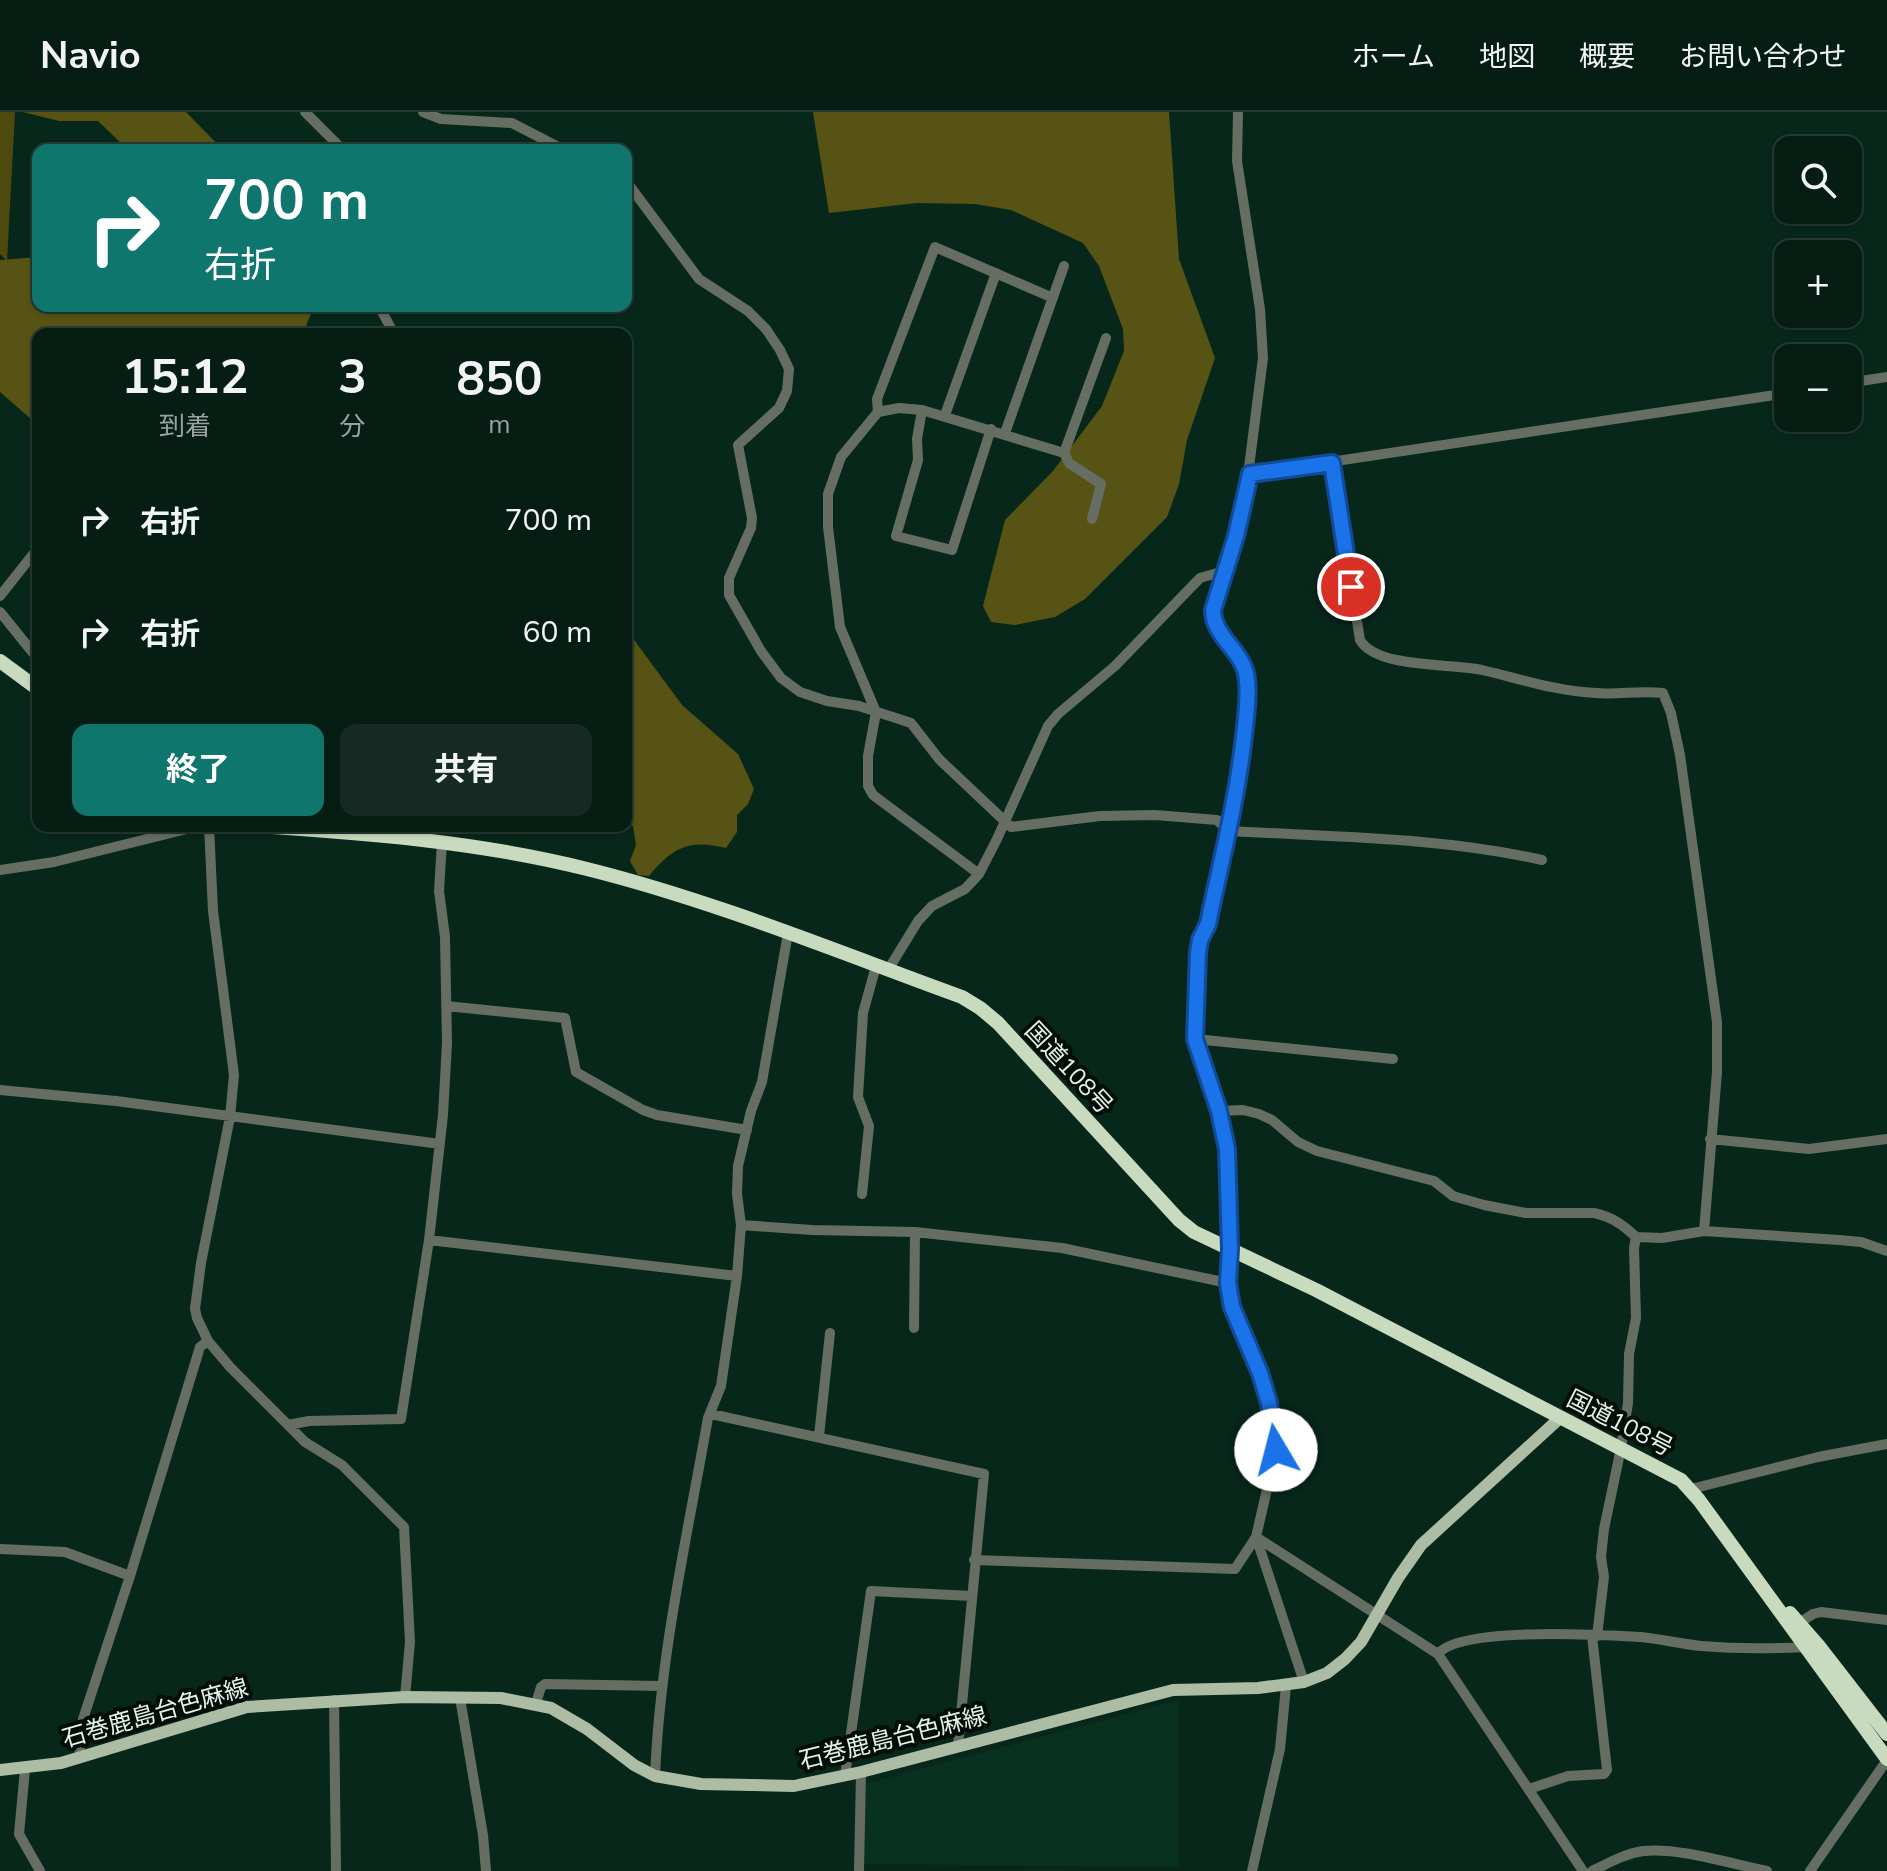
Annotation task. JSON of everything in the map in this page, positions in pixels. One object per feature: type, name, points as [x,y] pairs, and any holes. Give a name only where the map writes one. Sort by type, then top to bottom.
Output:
[{"type":"highway","points":[[0,661],[32,685]]},
{"type":"highway","name":"国道108号","points":[[383,832],[586,868],[713,905],[962,997],[980,1008],[998,1023],[1179,1220],[1194,1232],[1316,1290],[1672,1474],[1691,1489],[1887,1759]]},
{"type":"highway","name":"国道108号","points":[[1744,1562],[1799,1623],[1887,1734]]},
{"type":"main road","name":"石巻鹿島台色麻線","points":[[0,1770],[25,1769],[79,1759],[247,1707],[405,1697],[501,1698],[536,1703],[566,1716],[616,1753],[655,1776],[701,1784],[794,1786],[861,1772],[1173,1690],[1286,1686],[1304,1682],[1327,1673],[1345,1659],[1361,1642],[1421,1545],[1561,1417]]},
{"type":"street","points":[[305,112],[337,144]]},
{"type":"street","points":[[423,112],[441,119],[512,123],[552,144]]},
{"type":"street","points":[[974,1560],[1235,1569],[1256,1537],[1276,1450],[1274,1427],[1260,1373],[1232,1307],[1228,1283],[1227,1149],[1219,1111],[1195,1039],[1198,953],[1208,924],[1241,768],[1248,682],[1238,654],[1213,621],[1213,610],[1236,536],[1250,474],[1263,338],[1237,161],[1238,112]]},
{"type":"street","points":[[632,189],[699,279],[748,311],[766,329],[789,369],[787,391],[779,408],[738,445],[752,518],[751,528],[729,578],[729,595],[761,651],[781,678],[800,692],[911,723],[939,759],[1011,827],[1100,816],[1155,815],[1217,820],[1229,831],[1393,840],[1516,854],[1542,860]]},
{"type":"street","points":[[878,412],[877,399],[935,247],[1053,298]]},
{"type":"street","points":[[1005,433],[1064,266]]},
{"type":"street","points":[[945,415],[996,273]]},
{"type":"street","points":[[1064,453],[1106,338]]},
{"type":"street","points":[[1862,381],[1887,377]]},
{"type":"street","points":[[1250,474],[1774,395]]},
{"type":"street","points":[[979,874],[873,795],[868,786],[868,756],[876,712],[840,627],[828,527],[828,494],[841,457],[878,412],[899,408],[922,410],[1064,453],[1069,463],[1101,484],[1092,519]]},
{"type":"street","points":[[922,410],[917,439],[918,460],[896,536],[952,550],[991,429]]},
{"type":"street","points":[[1332,463],[1360,640],[1365,648],[1424,665],[1479,669],[1550,689],[1600,694],[1633,691],[1663,693],[1671,713],[1680,755],[1716,1009],[1717,1072],[1704,1231]]},
{"type":"street","points":[[0,596],[32,556]]},
{"type":"street","points":[[862,1194],[869,1126],[858,1097],[863,1013],[882,968],[932,906],[965,889],[979,874],[1048,726],[1058,714],[1115,666],[1200,578],[1224,571]]},
{"type":"street","points":[[0,612],[32,652]]},
{"type":"street","points":[[0,870],[54,862],[175,832]]},
{"type":"street","points":[[209,832],[213,911],[234,1075],[230,1117],[195,1309],[208,1341],[230,1367],[305,1442],[342,1465],[404,1527],[410,1642],[405,1697]]},
{"type":"street","points":[[288,1425],[309,1421],[401,1419],[429,1240],[440,1144],[447,1043],[445,937],[439,891],[442,842]]},
{"type":"street","points":[[655,1776],[661,1686],[711,1414],[721,1386],[737,1276],[741,1225],[737,1194],[738,1166],[751,1111],[762,1082],[788,933]]},
{"type":"street","points":[[446,1006],[565,1018],[576,1072],[643,1110],[747,1130]]},
{"type":"street","points":[[1195,1039],[1393,1059]]},
{"type":"street","points":[[0,1090],[116,1101],[440,1144]]},
{"type":"street","points":[[1219,1111],[1243,1110],[1259,1114],[1272,1120],[1298,1142],[1317,1151],[1434,1181],[1453,1196],[1506,1211],[1594,1213],[1608,1216],[1636,1237],[1662,1238],[1704,1231],[1861,1242],[1887,1251]]},
{"type":"street","points":[[1710,1139],[1809,1149],[1887,1139]]},
{"type":"street","points":[[741,1225],[915,1232],[1062,1248],[1228,1283]]},
{"type":"street","points":[[914,1328],[915,1232]]},
{"type":"street","points":[[1529,1789],[1568,1776],[1604,1774],[1607,1770],[1595,1636],[1604,1577],[1601,1557],[1604,1529],[1628,1403],[1629,1354],[1636,1318],[1636,1237]]},
{"type":"street","points":[[429,1240],[737,1276]]},
{"type":"street","points":[[819,1436],[830,1333]]},
{"type":"street","points":[[79,1759],[83,1719],[200,1347],[208,1341]]},
{"type":"street","points":[[711,1414],[982,1471],[984,1478],[958,1746]]},
{"type":"street","points":[[1691,1489],[1818,1457],[1887,1444]]},
{"type":"street","points":[[1256,1537],[1438,1654],[1583,1871]]},
{"type":"street","points":[[1256,1537],[1304,1682]]},
{"type":"street","points":[[0,1549],[65,1552],[130,1576]]},
{"type":"street","points":[[845,1776],[871,1591],[972,1596]]},
{"type":"street","points":[[1799,1623],[1821,1612],[1887,1620]]},
{"type":"street","points":[[1438,1654],[1464,1639],[1549,1634],[1644,1638],[1761,1650],[1805,1647]]},
{"type":"street","points":[[536,1703],[545,1684],[661,1686]]},
{"type":"street","points":[[1252,1871],[1280,1749],[1286,1686]]},
{"type":"street","points":[[460,1698],[486,1871]]},
{"type":"street","points":[[334,1700],[336,1871]]},
{"type":"street","points":[[1810,1871],[1887,1759]]},
{"type":"street","points":[[25,1769],[19,1834],[40,1871]]},
{"type":"street","points":[[859,1871],[861,1772]]},
{"type":"street","points":[[1592,1871],[1623,1856],[1653,1851],[1767,1871]]},
{"type":"shaded area","points":[[0,112],[15,112],[7,261],[0,254]]},
{"type":"shaded area","points":[[23,112],[186,112],[217,144],[122,144],[98,121],[59,121]]},
{"type":"shaded area","points":[[813,112],[1169,112],[1179,259],[1215,358],[1187,440],[1179,484],[1167,517],[1085,599],[1055,617],[1015,625],[991,622],[983,606],[1005,520],[1053,471],[1102,406],[1124,351],[1123,329],[1099,266],[1083,243],[1011,210],[975,204],[917,203],[829,213]]},
{"type":"shaded area","points":[[32,257],[32,312],[312,312],[306,326],[310,328],[32,328],[32,420],[0,392],[0,260]]},
{"type":"shaded area","points":[[632,637],[682,705],[738,754],[754,789],[748,804],[737,815],[737,832],[726,848],[702,844],[683,848],[666,858],[649,876],[638,875],[630,861],[636,845],[633,826]]},
{"type":"shaded area","points":[[1179,1700],[1179,1867],[863,1864],[864,1784]]},
{"type":"route","points":[[1276,1450],[1274,1427],[1260,1373],[1232,1307],[1228,1283],[1227,1149],[1219,1111],[1195,1039],[1198,953],[1208,924],[1241,768],[1248,682],[1238,654],[1213,621],[1213,610],[1236,536],[1250,474],[1332,463],[1351,587]]}]
